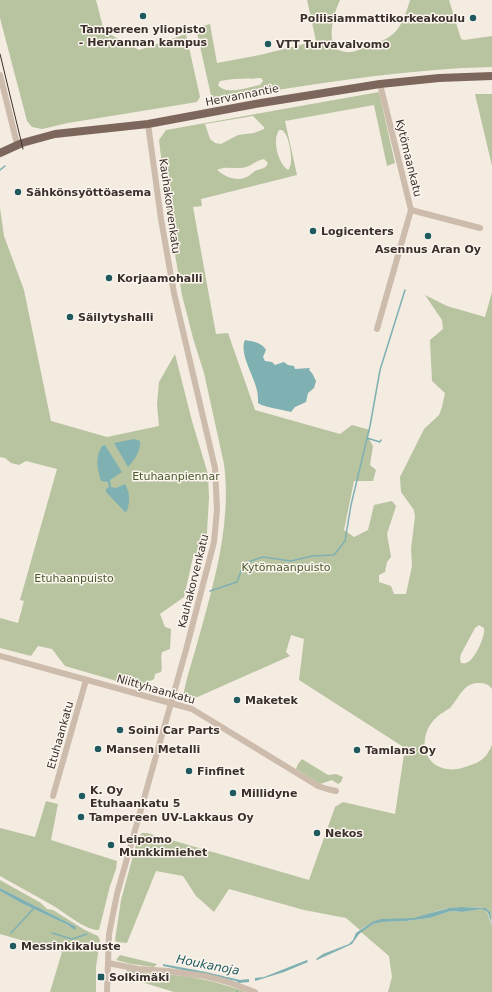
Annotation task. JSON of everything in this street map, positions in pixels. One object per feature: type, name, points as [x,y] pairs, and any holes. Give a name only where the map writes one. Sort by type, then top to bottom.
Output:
[{"type":"main road","name":"Hervannantie","points":[[0,153],[17,144],[62,133],[148,124],[268,101],[380,84],[440,78],[492,76]]},
{"type":"street","points":[[0,75],[17,144]]},
{"type":"street","name":"Kytömaankatu","points":[[377,329],[411,210],[380,84]]},
{"type":"street","name":"Kauhakorvenkatu","points":[[107,992],[112,920],[126,862],[186,650],[214,542],[218,502],[215,468],[171,281],[148,124]]},
{"type":"street","points":[[411,210],[480,228]]},
{"type":"street","name":"Niittyhaankatu","points":[[0,656],[192,709],[318,786],[336,791]]},
{"type":"street","name":"Etuhaankatu","points":[[53,796],[86,680]]},
{"type":"street","points":[[108,963],[138,969],[205,976],[228,982],[255,992]]},
{"type":"green space","points":[[0,0],[96,0],[104,31],[139,50],[186,34],[200,97],[197,102],[68,123],[42,129],[32,127],[27,121],[0,18]]},
{"type":"green space","points":[[307,0],[340,0],[333,22],[332,39],[334,45],[339,50],[352,52],[380,42],[393,34],[403,20],[410,0],[449,0],[461,39],[464,40],[492,36],[492,67],[457,68],[387,75],[212,100],[196,28],[210,24],[217,63],[260,55],[316,41]],"holes":[[[261,78],[263,81],[260,85],[238,90],[227,90],[218,85],[220,81],[233,79]]]},
{"type":"green space","name":"Kytömaanpuisto","points":[[379,92],[395,163],[387,166],[374,105],[285,121],[297,175],[201,199],[202,206],[193,207],[216,334],[228,333],[255,410],[340,434],[352,425],[370,430],[368,437],[373,446],[370,465],[376,470],[373,481],[354,481],[344,530],[354,537],[368,530],[374,505],[392,501],[396,506],[387,534],[391,557],[387,562],[385,572],[379,575],[379,582],[391,586],[394,594],[406,594],[412,566],[411,549],[415,517],[414,510],[401,492],[400,477],[424,429],[439,415],[445,393],[432,381],[430,340],[443,329],[442,320],[425,295],[447,306],[485,317],[492,292],[492,689],[488,685],[481,683],[469,685],[462,691],[450,708],[440,714],[429,727],[426,733],[425,746],[426,752],[433,763],[443,768],[458,769],[480,761],[487,755],[492,745],[492,921],[489,911],[486,908],[453,908],[444,909],[413,918],[380,920],[360,930],[346,918],[304,910],[229,889],[214,912],[196,896],[183,876],[156,871],[127,943],[116,942],[115,940],[121,900],[137,841],[142,833],[147,833],[309,880],[335,807],[343,802],[395,814],[405,748],[299,680],[304,639],[291,635],[286,652],[290,656],[191,700],[183,697],[220,555],[226,487],[224,464],[204,373],[182,295],[167,208],[159,140],[166,130]],"holes":[[[253,116],[264,127],[264,129],[254,133],[238,135],[221,144],[215,143],[210,139],[205,124]],[[279,130],[282,130],[286,134],[291,159],[288,170],[284,167],[277,152],[277,135]],[[264,159],[268,163],[266,167],[255,171],[242,179],[229,177],[217,170],[224,168],[246,167]],[[479,625],[484,628],[482,641],[471,660],[466,663],[461,663],[461,654],[475,628]]]},
{"type":"green space","points":[[475,94],[492,94],[492,166]]},
{"type":"green space","points":[[0,208],[4,236],[24,290],[51,421],[107,437],[159,426],[157,404],[159,382],[175,354],[192,421],[208,474],[209,497],[207,533],[201,558],[194,553],[184,597],[160,614],[165,627],[171,629],[170,649],[162,652],[161,672],[155,674],[154,679],[146,683],[151,691],[65,666],[52,649],[38,646],[31,656],[0,648],[0,618],[18,623],[24,601],[20,600],[57,469],[26,461],[19,465],[11,463],[5,458],[0,457]]},
{"type":"green space","points":[[302,759],[328,775],[336,774],[343,777],[341,782],[338,784],[332,780],[320,784],[296,769]]},
{"type":"green space","points":[[46,801],[58,804],[51,840],[117,861],[99,930],[88,928],[52,905],[0,876],[0,828],[35,837]]},
{"type":"green space","points":[[0,880],[41,903],[47,909],[53,910],[85,930],[98,936],[100,940],[96,967],[96,992],[50,992],[62,952],[0,934],[0,891],[21,903],[68,925],[73,929],[75,926],[0,888]]},
{"type":"green space","points":[[482,909],[488,914],[492,925],[492,992],[388,992],[392,977],[389,956],[361,932],[373,924],[383,922],[430,918],[451,911],[462,912]]},
{"type":"green space","points":[[120,955],[157,964],[154,967],[131,964],[116,960]]},
{"type":"green space","points":[[126,971],[192,977],[216,982],[247,992],[174,992],[125,977]]},
{"type":"water","points":[[245,340],[257,343],[266,350],[263,357],[265,361],[272,362],[275,365],[284,362],[288,365],[294,366],[295,369],[310,368],[309,370],[316,381],[314,388],[308,393],[306,402],[295,407],[291,412],[258,403],[257,389],[245,357]]},
{"type":"water","points":[[134,439],[140,441],[140,448],[128,467],[114,443]]},
{"type":"water","points":[[105,445],[122,472],[110,480],[111,487],[116,488],[125,484],[128,490],[129,504],[127,511],[125,512],[106,492],[106,489],[109,487],[108,482],[101,481],[98,467],[98,455],[102,446]]},
{"type":"water","points":[[0,888],[75,926],[76,929],[73,929],[68,925],[21,903],[0,891]]},
{"type":"water","points":[[449,908],[486,908],[490,912],[492,925],[488,913],[482,909],[462,912],[451,911],[430,918],[383,922],[373,924],[359,934],[352,944],[317,960],[316,959],[323,954],[349,944],[353,940],[356,933],[372,922],[381,919],[413,918]]},
{"type":"water","points":[[307,960],[308,962],[284,972],[255,981],[255,978],[264,977]]},
{"type":"water","points":[[163,964],[240,980],[249,979],[249,982],[239,983],[236,981],[163,966]]},
{"type":"waterway","points":[[0,170],[5,166]]},
{"type":"waterway","points":[[210,591],[237,582],[241,571],[248,562],[263,557],[291,561],[312,556],[334,555],[345,541],[351,505],[370,426],[380,370],[405,290]]},
{"type":"waterway","points":[[367,438],[380,442],[381,440]]},
{"type":"waterway","points":[[11,933],[34,908]]},
{"type":"waterway","points":[[52,933],[72,939],[87,934]]},
{"type":"tram line","points":[[0,54],[23,149]]},
{"type":"place","name":"Tampereen yliopisto - Hervannan kampus","points":[[143,16]]},
{"type":"place","name":"Poliisiammattikorkeakoulu","points":[[473,18]]},
{"type":"place","name":"VTT Turvavalvomo","points":[[268,44]]},
{"type":"place","name":"Sähkönsyöttöasema","points":[[18,192]]},
{"type":"place","name":"Logicenters","points":[[313,231]]},
{"type":"place","name":"Asennus Aran Oy","points":[[428,236]]},
{"type":"place","name":"Korjaamohalli","points":[[109,278]]},
{"type":"place","name":"Säilytyshalli","points":[[70,317]]},
{"type":"place","name":"Maketek","points":[[237,700]]},
{"type":"place","name":"Soini Car Parts","points":[[120,730]]},
{"type":"place","name":"Mansen Metalli","points":[[98,749]]},
{"type":"place","name":"Tamlans Oy","points":[[357,750]]},
{"type":"place","name":"Finfinet","points":[[189,771]]},
{"type":"place","name":"Millidyne","points":[[233,793]]},
{"type":"place","name":"K. Oy Etuhaankatu 5","points":[[82,796]]},
{"type":"place","name":"Tampereen UV-Lakkaus Oy","points":[[81,817]]},
{"type":"place","name":"Nekos","points":[[317,833]]},
{"type":"place","name":"Leipomo Munkkimiehet","points":[[111,845]]},
{"type":"place","name":"Messinkikaluste","points":[[13,946]]},
{"type":"place","name":"Solkimäki","points":[[101,977]]},
{"type":"park label","name":"Etuhaanpiennar","points":[[176,476]]},
{"type":"park label","name":"Etuhaanpuisto","points":[[74,578]]},
{"type":"water label","name":"Houkanoja","points":[[208,965]]}]
